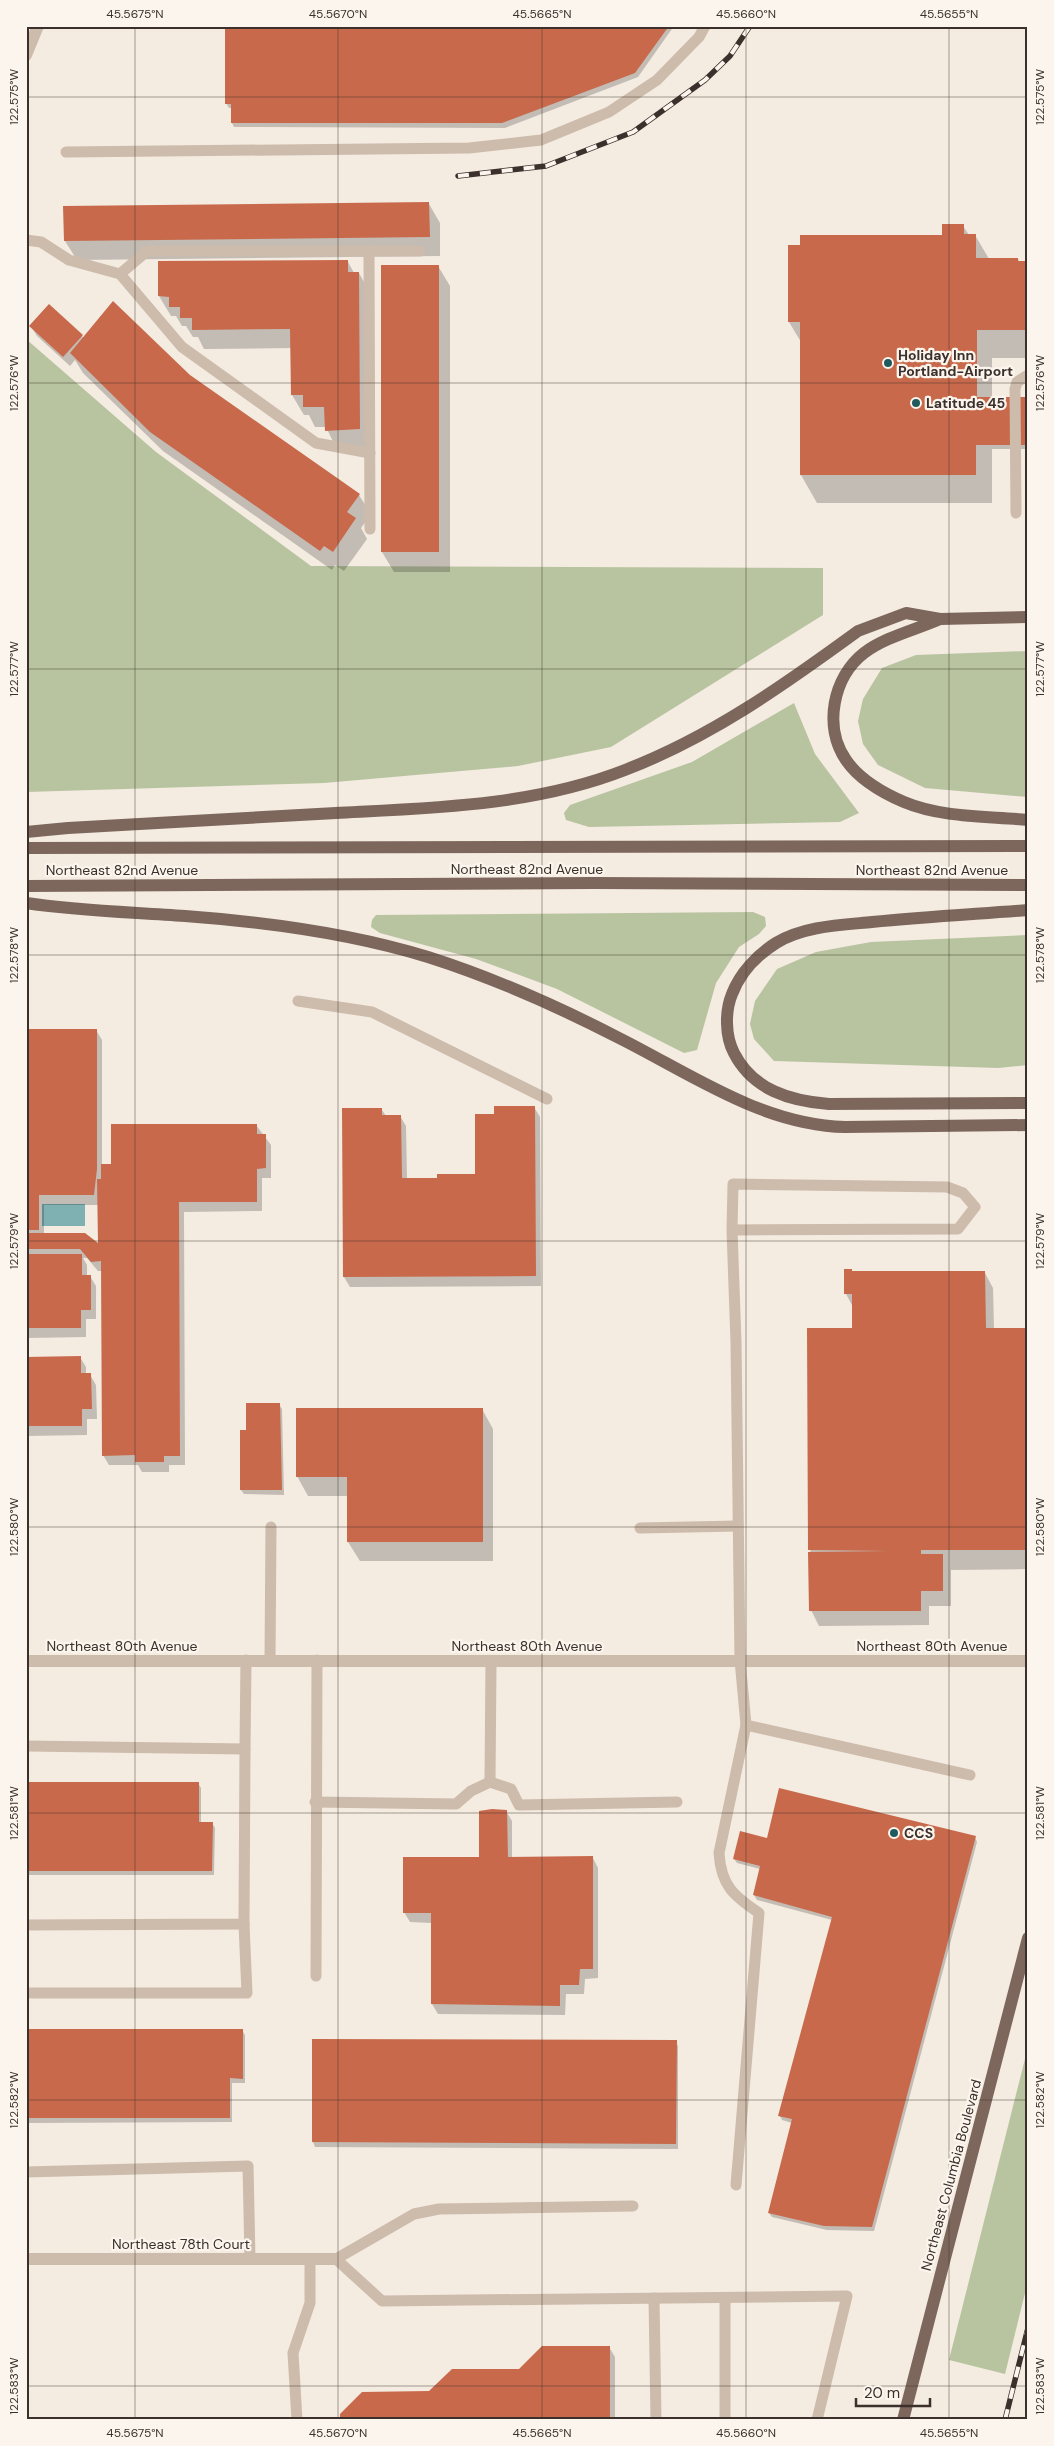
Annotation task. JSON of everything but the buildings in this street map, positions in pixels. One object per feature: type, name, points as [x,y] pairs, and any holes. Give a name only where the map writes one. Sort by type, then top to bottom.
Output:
[{"type":"main road","points":[[26,832],[446,806],[559,791],[623,771],[679,748],[740,714],[858,631],[871,625],[906,613],[940,618],[1028,617]]},
{"type":"main road","points":[[940,618],[864,653],[849,667],[835,698],[834,716],[840,746],[846,760],[877,788],[905,802],[938,812],[1028,820]]},
{"type":"main road","name":"Northeast 82nd Avenue","points":[[26,848],[1028,846]]},
{"type":"main road","name":"Northeast 82nd Avenue","points":[[26,886],[574,883],[1028,885]]},
{"type":"main road","points":[[26,903],[68,909],[186,916],[274,925],[344,935],[426,957],[495,980],[574,1015],[747,1104],[794,1121],[845,1127],[1028,1125]]},
{"type":"main road","points":[[1028,910],[920,917],[826,927],[794,935],[777,943],[745,971],[727,1005],[727,1024],[733,1052],[747,1072],[758,1083],[778,1094],[794,1099],[812,1103],[846,1105],[1028,1103]]},
{"type":"main road","name":"Northeast Columbia Boulevard","points":[[903,2420],[1028,1938]]},
{"type":"street","points":[[26,55],[38,26]]},
{"type":"street","name":"Northeast 80th Avenue","points":[[26,1661],[1028,1661]]},
{"type":"street","name":"Northeast 78th Court","points":[[26,2260],[336,2259]]},
{"type":"lane","points":[[66,152],[469,148],[541,140],[609,112],[657,80],[698,38],[705,26]]},
{"type":"lane","points":[[26,240],[41,242],[69,260],[120,274],[182,347],[300,432],[316,443],[370,453]]},
{"type":"lane","points":[[120,274],[147,251],[420,252]]},
{"type":"lane","points":[[369,252],[370,529]]},
{"type":"lane","points":[[1016,513],[1015,389],[1017,382],[1028,375]]},
{"type":"lane","points":[[298,1001],[372,1012],[547,1099]]},
{"type":"lane","points":[[732,1230],[958,1229],[975,1207],[963,1193],[947,1186],[733,1184],[732,1230],[740,1660],[746,1725],[719,1854],[720,1869],[734,1896],[759,1913],[736,2185]]},
{"type":"lane","points":[[640,1528],[738,1526]]},
{"type":"lane","points":[[270,1660],[271,1527]]},
{"type":"lane","points":[[26,1993],[247,1992],[244,1924],[246,1660]]},
{"type":"lane","points":[[316,1976],[315,1802],[317,1660]]},
{"type":"lane","points":[[490,1782],[491,1661]]},
{"type":"lane","points":[[746,1725],[970,1774]]},
{"type":"lane","points":[[26,1746],[245,1749]]},
{"type":"lane","points":[[315,1802],[456,1804],[471,1791],[490,1782],[511,1789],[519,1804],[676,1802]]},
{"type":"lane","points":[[26,1925],[244,1924]]},
{"type":"lane","points":[[26,2172],[248,2166],[250,2259]]},
{"type":"lane","points":[[633,2206],[440,2208],[414,2214],[336,2259],[382,2301],[847,2296],[817,2420]]},
{"type":"lane","points":[[296,2420],[293,2353],[310,2303],[310,2259]]},
{"type":"lane","points":[[654,2298],[656,2420]]},
{"type":"lane","points":[[725,2298],[725,2420]]},
{"type":"green space","points":[[26,339],[156,452],[311,566],[823,568],[823,615],[611,747],[518,766],[324,783],[26,792]]},
{"type":"green space","points":[[1028,651],[1028,797],[925,788],[878,765],[863,744],[858,721],[863,699],[882,668],[916,655]]},
{"type":"green space","points":[[794,703],[815,754],[859,813],[840,822],[589,827],[566,820],[564,813],[570,805],[692,762]]},
{"type":"green space","points":[[753,912],[765,917],[766,926],[759,934],[739,947],[716,983],[697,1050],[684,1053],[557,989],[476,959],[380,933],[371,927],[372,920],[376,915]]},
{"type":"green space","points":[[1028,935],[1028,1065],[998,1068],[774,1061],[754,1039],[750,1024],[755,1001],[777,969],[816,952],[871,942]]},
{"type":"green space","points":[[1028,2047],[1028,2281],[1005,2374],[949,2360]]},
{"type":"water","points":[[42,1204],[85,1204],[85,1226],[42,1226]]},
{"type":"railway","points":[[458,176],[546,166],[633,132],[705,80],[730,56],[750,26]]},
{"type":"railway","points":[[1005,2420],[1028,2328]]},
{"type":"place","name":"Holiday Inn Portland-Airport","points":[[888,363]]},
{"type":"place","name":"Latitude 45","points":[[916,403]]},
{"type":"place","name":"CCS","points":[[894,1833]]}]
